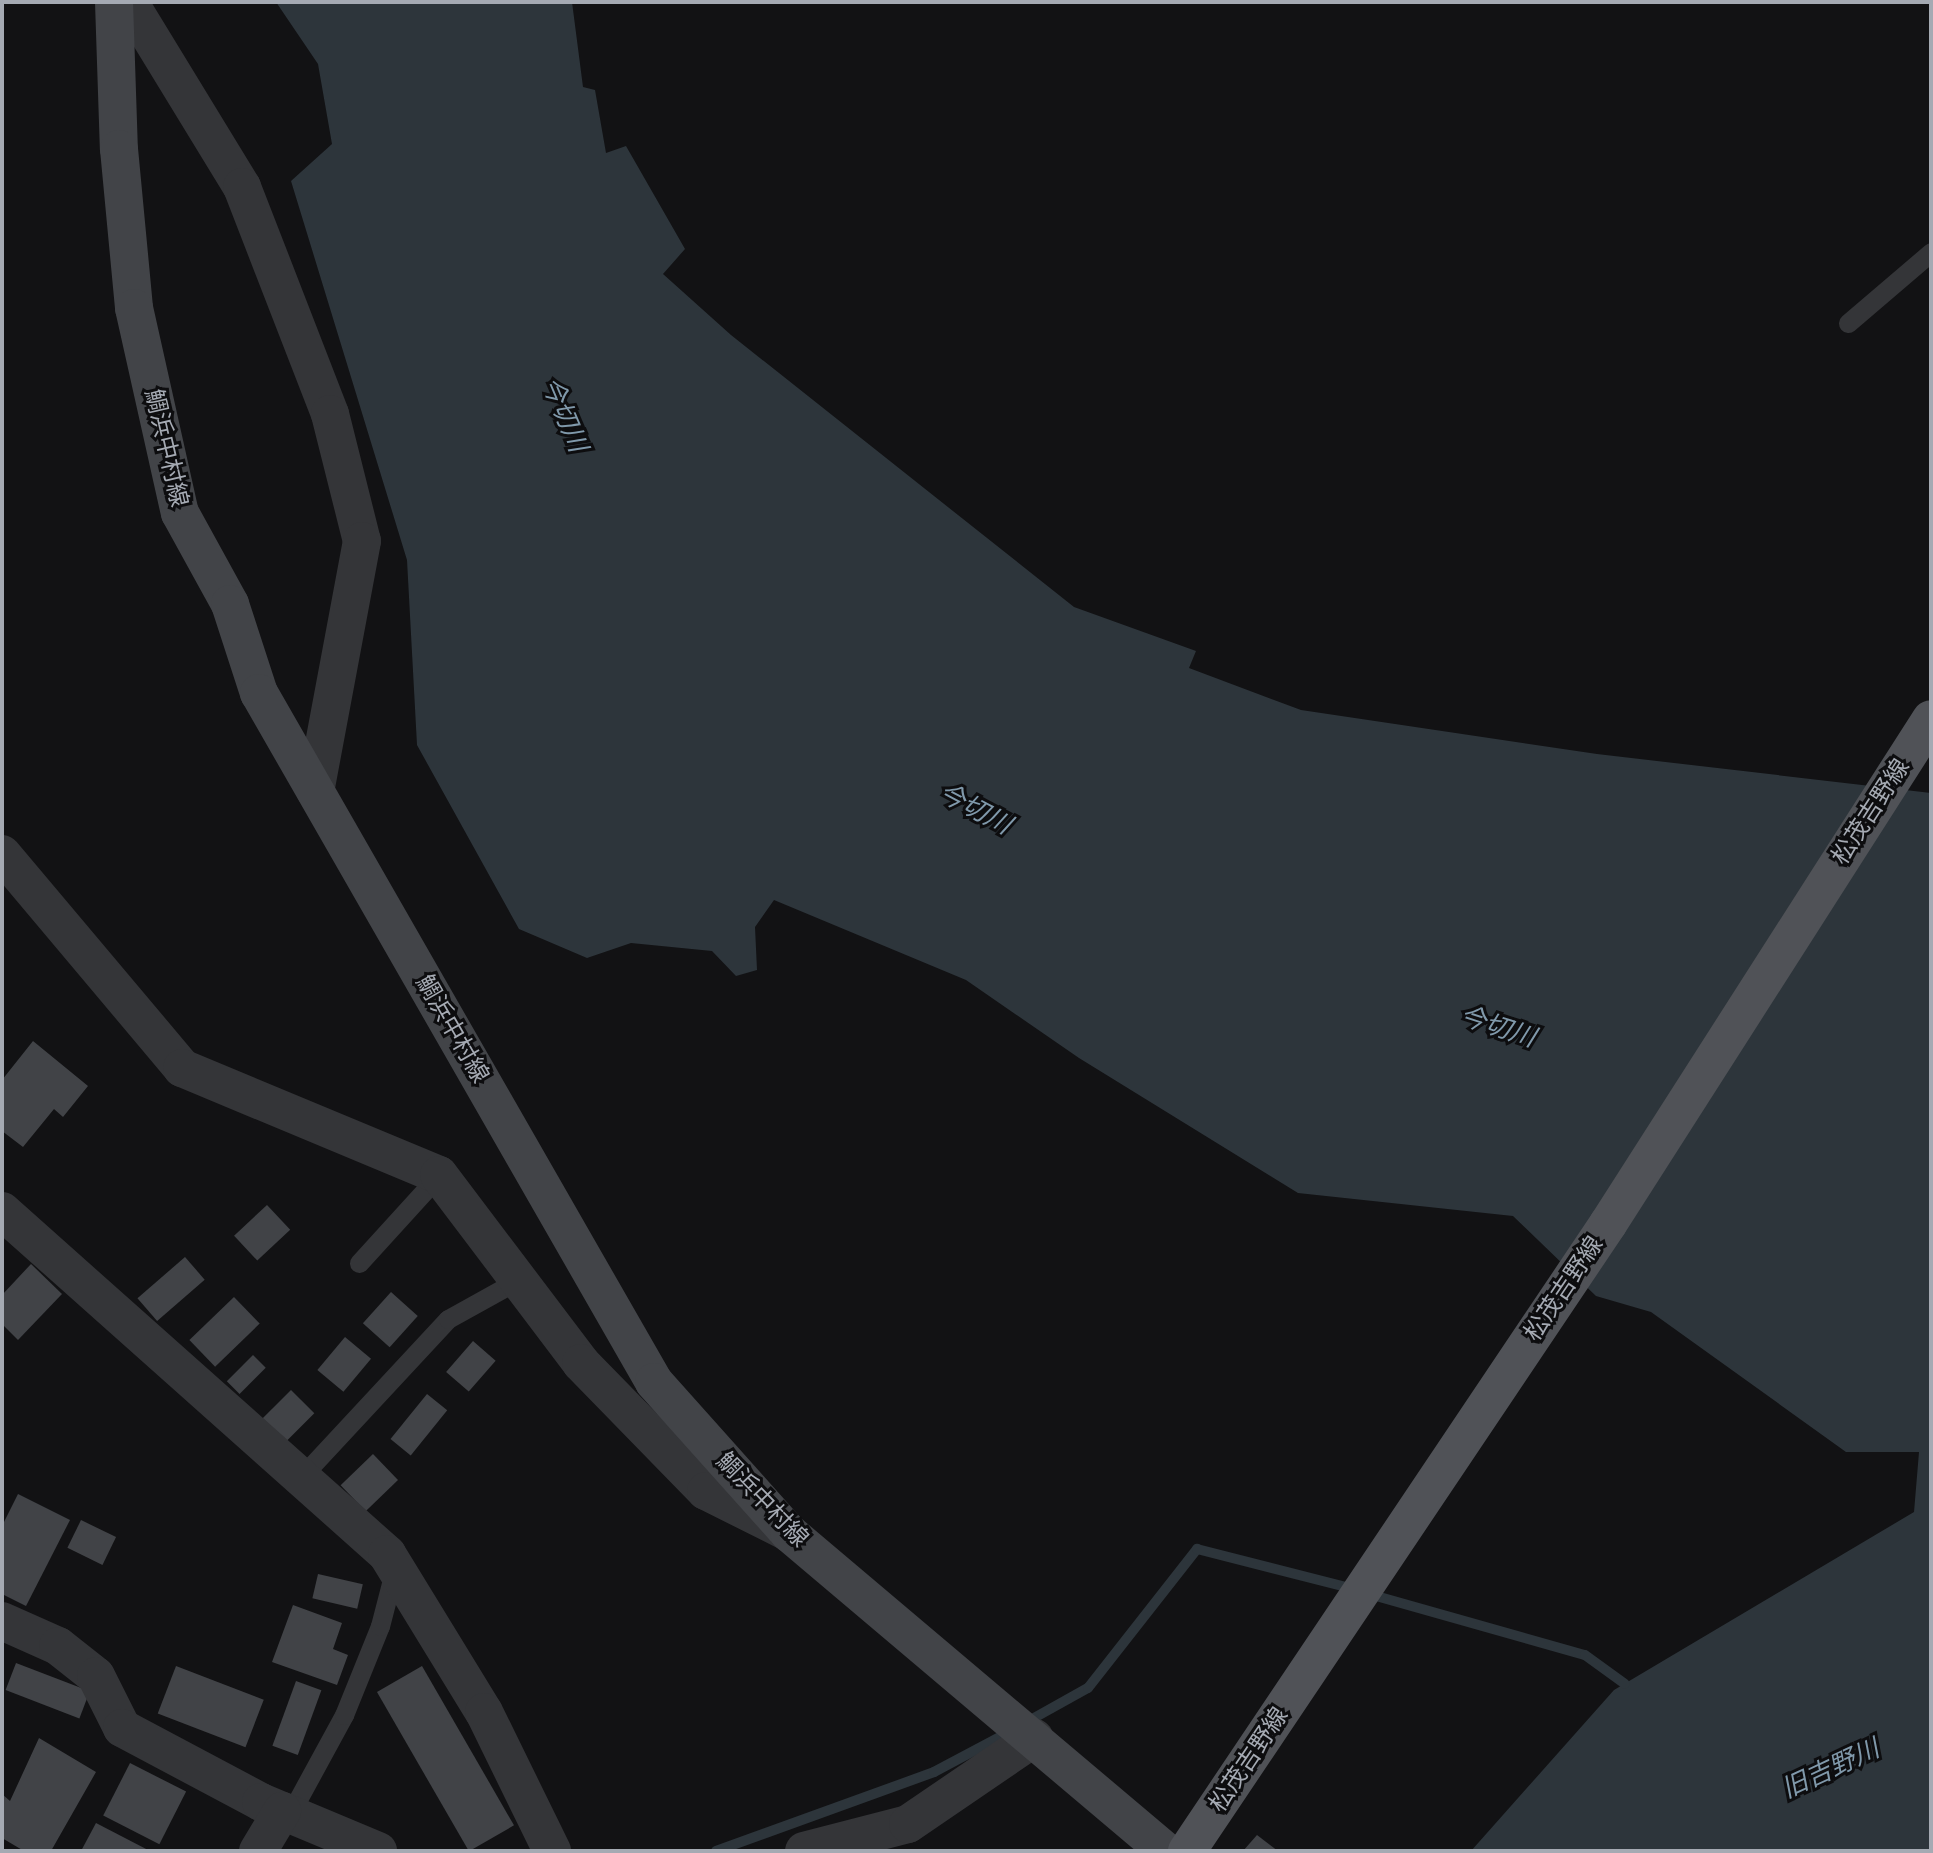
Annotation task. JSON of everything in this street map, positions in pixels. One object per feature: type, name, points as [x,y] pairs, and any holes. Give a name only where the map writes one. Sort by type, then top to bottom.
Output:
[{"type":"main road","name":"鯛浜中村線","points":[[114,2],[119,149],[134,308],[180,513],[230,604],[258,693],[654,1382],[789,1533],[1165,1851]]},
{"type":"main road","name":"松茂吉野線","points":[[1187,1851],[1608,1224],[1931,719]]},
{"type":"street","points":[[129,2],[242,187],[330,414],[362,541],[315,791]]},
{"type":"street","points":[[2,853],[181,1068],[439,1175],[581,1363],[706,1491],[789,1533]]},
{"type":"street","points":[[7,1226],[273,1456],[302,1476],[387,1554],[484,1712],[552,1851]]},
{"type":"street","points":[[2,1621],[58,1646],[96,1676],[122,1728],[286,1812],[378,1851]]},
{"type":"street","points":[[804,1851],[908,1824],[1034,1738]]},
{"type":"street","points":[[258,1851],[286,1812]]},
{"type":"lane","points":[[1848,323],[1931,252]]},
{"type":"lane","points":[[359,1263],[439,1175]]},
{"type":"lane","points":[[302,1476],[448,1319],[518,1280]]},
{"type":"lane","points":[[286,1812],[344,1715],[380,1626],[396,1567]]},
{"type":"water","points":[[276,2],[572,2],[583,87],[595,90],[606,153],[626,146],[685,249],[663,274],[731,335],[1074,607],[1196,651],[1189,668],[1301,710],[1597,754],[1931,793],[1931,1851],[1471,1851],[1614,1690],[1914,1512],[1919,1452],[1846,1452],[1651,1312],[1596,1296],[1513,1216],[1298,1193],[1079,1058],[966,980],[774,900],[755,927],[757,970],[736,976],[712,951],[631,943],[587,958],[519,929],[417,745],[407,560],[291,181],[332,144],[318,64]]},
{"type":"building","points":[[33,1041],[88,1086],[63,1117],[54,1109],[23,1147],[2,1131],[2,1080]]},
{"type":"building","points":[[267,1205],[290,1230],[257,1261],[234,1236]]},
{"type":"building","points":[[185,1257],[205,1280],[157,1321],[137,1298]]},
{"type":"building","points":[[31,1264],[62,1294],[18,1340],[2,1324],[2,1295]]},
{"type":"building","points":[[391,1292],[418,1316],[390,1347],[363,1323]]},
{"type":"building","points":[[234,1297],[260,1324],[215,1367],[189,1340]]},
{"type":"building","points":[[345,1337],[371,1359],[343,1392],[317,1370]]},
{"type":"building","points":[[473,1341],[496,1361],[469,1392],[446,1372]]},
{"type":"building","points":[[253,1355],[266,1368],[240,1394],[227,1381]]},
{"type":"building","points":[[291,1390],[314,1413],[286,1442],[263,1418]]},
{"type":"building","points":[[427,1394],[447,1410],[411,1455],[390,1439]]},
{"type":"building","points":[[373,1454],[398,1480],[366,1511],[341,1485]]},
{"type":"building","points":[[18,1494],[70,1520],[26,1606],[2,1594],[2,1526]]},
{"type":"building","points":[[81,1520],[116,1537],[102,1565],[67,1548]]},
{"type":"building","points":[[318,1574],[363,1584],[357,1609],[312,1598]]},
{"type":"building","points":[[293,1605],[342,1623],[333,1649],[348,1655],[337,1685],[272,1662]]},
{"type":"building","points":[[16,1663],[90,1691],[79,1718],[6,1690]]},
{"type":"building","points":[[176,1666],[264,1700],[245,1747],[158,1714]]},
{"type":"building","points":[[422,1666],[514,1825],[469,1851],[377,1692]]},
{"type":"building","points":[[296,1681],[321,1690],[298,1755],[272,1746]]},
{"type":"building","points":[[39,1738],[96,1772],[51,1851],[24,1851],[2,1838],[2,1794],[10,1801]]},
{"type":"building","points":[[130,1763],[186,1792],[159,1844],[103,1816]]},
{"type":"building","points":[[96,1823],[150,1851],[81,1851]]},
{"type":"building","points":[[1257,1835],[1278,1851],[1243,1851]]},
{"type":"waterway","points":[[1025,1723],[1088,1688],[1197,1549],[1354,1589]]},
{"type":"waterway","points":[[1369,1594],[1585,1655],[1625,1684]]},
{"type":"waterway","points":[[716,1851],[934,1772],[1011,1731]]},
{"type":"water label","name":"今切川","points":[[563,415]]},
{"type":"water label","name":"今切川","points":[[974,810]]},
{"type":"water label","name":"今切川","points":[[1497,1028]]},
{"type":"water label","name":"旧吉野川","points":[[1831,1770]]}]
